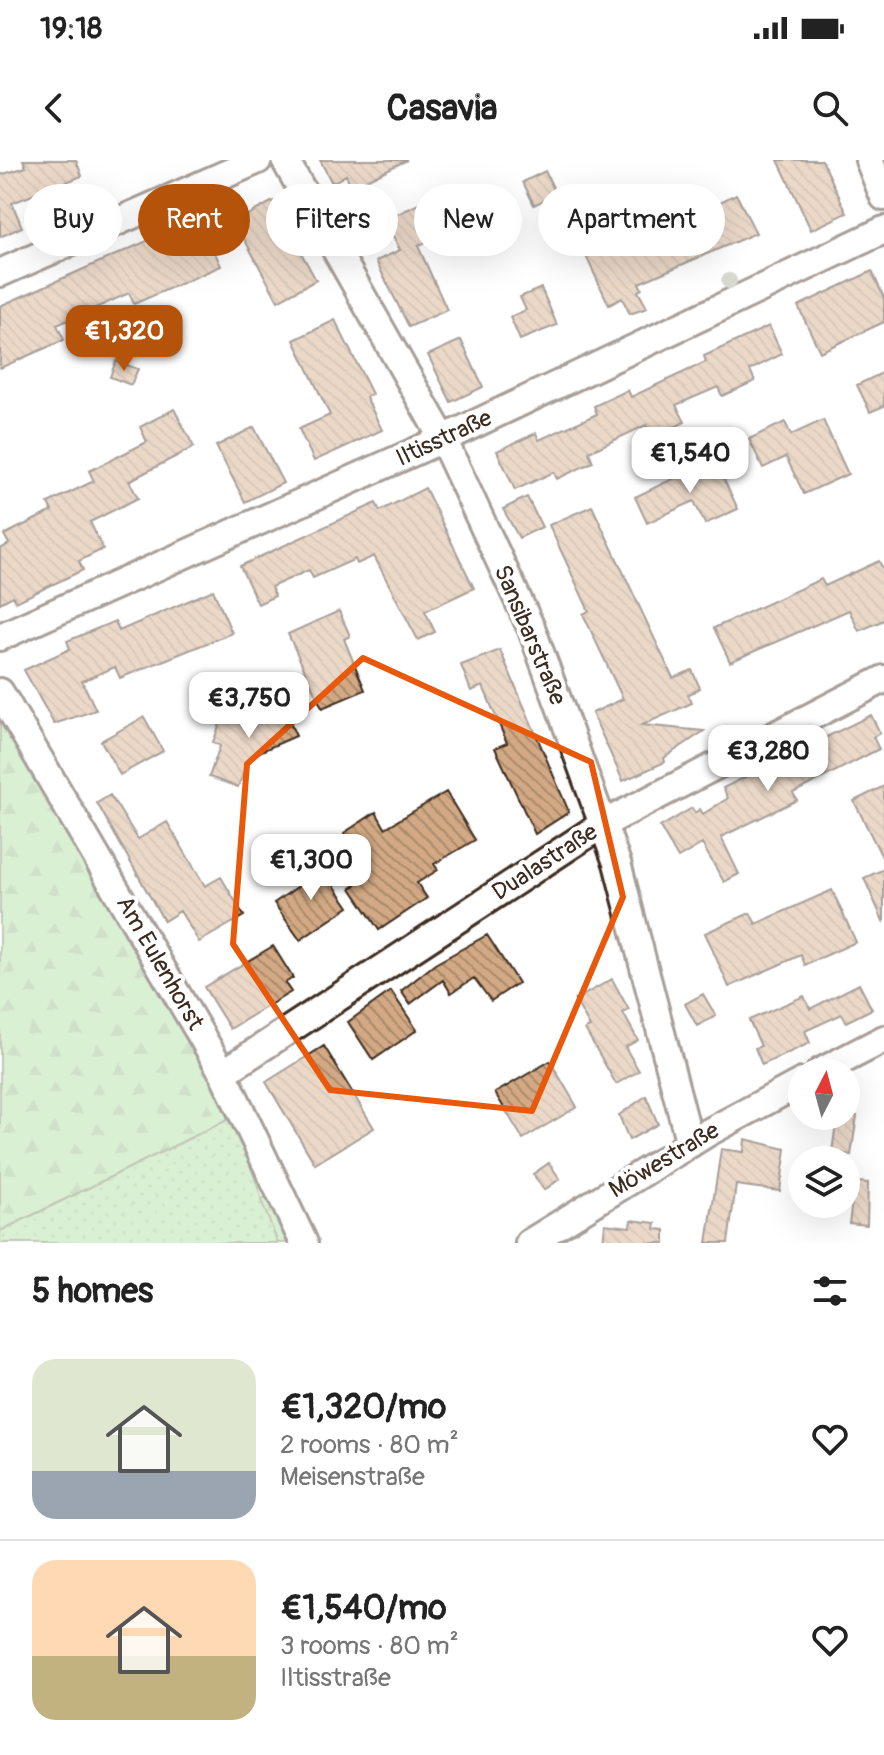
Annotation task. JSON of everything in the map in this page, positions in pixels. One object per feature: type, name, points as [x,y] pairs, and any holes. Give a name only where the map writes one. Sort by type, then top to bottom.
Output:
[{"type":"street","points":[[0,273],[258,160]]},
{"type":"street","name":"Sansibarstraße","points":[[285,160],[443,439],[532,630],[617,863],[690,1144]]},
{"type":"street","points":[[869,160],[884,197]]},
{"type":"street","name":"Iltisstraße","points":[[0,637],[443,439],[884,230]]},
{"type":"street","name":"Dualastraße","points":[[223,1073],[603,824],[884,679]]},
{"type":"street","name":"Am Eulenhorst","points":[[0,692],[223,1073],[304,1243]]},
{"type":"street","points":[[847,1058],[884,1039]]},
{"type":"street","name":"Möwestraße","points":[[529,1243],[690,1144],[788,1090]]},
{"type":"highlighted area","points":[[363,658],[591,762],[623,897],[532,1111],[330,1090],[233,944],[247,764]]},
{"type":"green space","points":[[0,713],[233,1117],[0,1231]]},
{"type":"green space","points":[[233,1117],[278,1243],[0,1243],[0,1231]]},
{"type":"green space","points":[[267,1198],[288,1243],[278,1243],[261,1200]]},
{"type":"building","points":[[23,160],[76,160],[82,176],[61,184],[24,184],[24,198],[12,203],[22,227],[0,237],[0,175],[26,167]]},
{"type":"building","points":[[320,160],[407,160],[358,184],[350,184],[346,175],[332,183]]},
{"type":"building","points":[[778,160],[822,160],[847,213],[811,230]]},
{"type":"building","points":[[545,171],[551,184],[538,184],[538,203],[534,205],[523,182]]},
{"type":"building","points":[[736,194],[756,233],[725,246],[725,200]]},
{"type":"building","points":[[266,205],[266,256],[303,256],[316,280],[278,301],[250,250],[250,214]]},
{"type":"building","points":[[414,206],[414,256],[423,256],[447,310],[409,327],[376,261],[387,256],[398,256],[398,214]]},
{"type":"building","points":[[138,245],[138,256],[216,256],[221,266],[134,304],[129,293],[57,325],[64,340],[0,368],[0,306],[113,256],[122,256],[122,252]]},
{"type":"building","points":[[586,256],[702,256],[639,283],[642,289],[638,291],[647,308],[630,314],[622,298],[609,305]]},
{"type":"building","points":[[872,271],[884,298],[884,322],[820,352],[798,306]]},
{"type":"building","points":[[541,288],[557,325],[520,340],[510,317],[526,310],[520,297]]},
{"type":"building","points":[[335,320],[372,394],[366,397],[382,430],[314,461],[299,429],[330,415],[294,340]]},
{"type":"building","points":[[769,326],[782,354],[750,370],[755,381],[722,396],[718,387],[676,405],[685,422],[652,438],[646,425],[589,452],[593,462],[557,479],[554,472],[515,490],[497,451],[536,433],[539,440],[597,414],[594,406],[628,390],[631,397],[706,362],[704,356]]},
{"type":"building","points":[[461,340],[483,387],[451,402],[428,355]]},
{"type":"building","points":[[116,361],[138,369],[131,385],[110,377]]},
{"type":"building","points":[[884,372],[884,406],[870,412],[857,385]]},
{"type":"building","points":[[174,409],[194,447],[129,481],[138,498],[90,522],[103,549],[79,561],[83,570],[16,602],[13,596],[0,603],[0,549],[9,544],[4,535],[52,511],[48,503],[94,481],[89,471],[147,442],[140,427]]},
{"type":"building","points":[[823,420],[848,474],[804,494],[786,457],[763,468],[749,439],[785,422],[791,435]]},
{"type":"building","points":[[254,427],[283,483],[245,502],[216,446]]},
{"type":"building","points":[[714,459],[738,509],[705,524],[694,501],[647,523],[635,497]]},
{"type":"building","points":[[425,488],[474,588],[425,611],[435,632],[418,640],[374,556],[357,564],[355,559],[313,578],[309,570],[271,587],[275,596],[258,604],[240,566],[376,503],[380,511]]},
{"type":"building","points":[[527,497],[542,527],[519,538],[503,509]]},
{"type":"building","points":[[592,506],[673,678],[692,670],[700,688],[688,695],[692,703],[642,725],[704,731],[664,758],[665,762],[623,781],[592,713],[623,699],[583,614],[589,611],[549,525]]},
{"type":"building","points":[[879,561],[884,571],[884,620],[859,631],[849,610],[730,662],[714,628],[821,579],[825,586]]},
{"type":"building","points":[[213,590],[232,633],[120,678],[115,667],[82,681],[96,710],[54,724],[24,670],[70,649],[67,641],[115,621],[119,631]]},
{"type":"building","points":[[339,611],[350,636],[344,639],[365,690],[322,708],[288,634]]},
{"type":"building","points":[[500,650],[569,812],[535,834],[495,748],[507,743],[483,686],[471,691],[461,665]]},
{"type":"building","points":[[279,698],[296,736],[250,756],[238,787],[209,777],[220,746],[213,742],[220,724]]},
{"type":"building","points":[[871,715],[880,733],[873,737],[879,749],[793,793],[797,800],[721,837],[739,874],[724,882],[702,844],[678,858],[660,827],[692,808],[695,813],[700,809],[703,814],[728,798],[723,788]]},
{"type":"building","points":[[144,717],[163,751],[120,775],[101,741]]},
{"type":"building","points":[[884,786],[884,861],[854,801]]},
{"type":"building","points":[[446,792],[475,840],[434,864],[438,870],[417,883],[427,898],[379,930],[351,888],[371,875],[344,833],[376,812],[385,828]]},
{"type":"building","points":[[110,795],[138,839],[167,822],[205,886],[221,877],[244,916],[199,942],[180,911],[164,921],[97,803]]},
{"type":"building","points":[[318,862],[349,907],[300,940],[274,903],[300,885],[295,877]]},
{"type":"building","points":[[884,869],[884,923],[864,878]]},
{"type":"building","points":[[832,890],[856,942],[805,965],[801,955],[729,987],[705,933],[750,913],[756,924]]},
{"type":"building","points":[[487,935],[518,983],[491,1001],[474,978],[451,993],[443,980],[410,1004],[401,991],[435,964]]},
{"type":"building","points":[[273,946],[293,978],[285,983],[291,992],[230,1029],[204,987]]},
{"type":"building","points":[[612,979],[629,1010],[623,1013],[638,1040],[625,1047],[639,1071],[616,1084],[585,1029],[590,1027],[575,1000]]},
{"type":"building","points":[[859,984],[872,1009],[846,1022],[842,1014],[805,1031],[810,1043],[762,1065],[755,1048],[761,1046],[749,1020],[804,996],[810,1009]]},
{"type":"building","points":[[391,991],[417,1030],[373,1060],[348,1022]]},
{"type":"building","points":[[703,994],[716,1016],[697,1026],[685,1004]]},
{"type":"building","points":[[324,1046],[374,1128],[315,1164],[266,1082]]},
{"type":"building","points":[[550,1061],[577,1107],[523,1139],[495,1093]]},
{"type":"building","points":[[646,1096],[658,1124],[629,1140],[619,1115]]},
{"type":"building","points":[[835,1130],[855,1130],[852,1146],[833,1146]]},
{"type":"building","points":[[745,1139],[786,1149],[780,1191],[736,1185],[728,1243],[707,1243],[721,1149],[744,1152]]},
{"type":"building","points":[[549,1163],[560,1179],[544,1190],[533,1174]]},
{"type":"building","points":[[860,1182],[868,1183],[867,1225],[849,1223],[850,1218],[860,1218]]},
{"type":"building","points":[[631,1220],[656,1223],[655,1229],[665,1230],[665,1243],[603,1243],[605,1224],[630,1227]]}]
